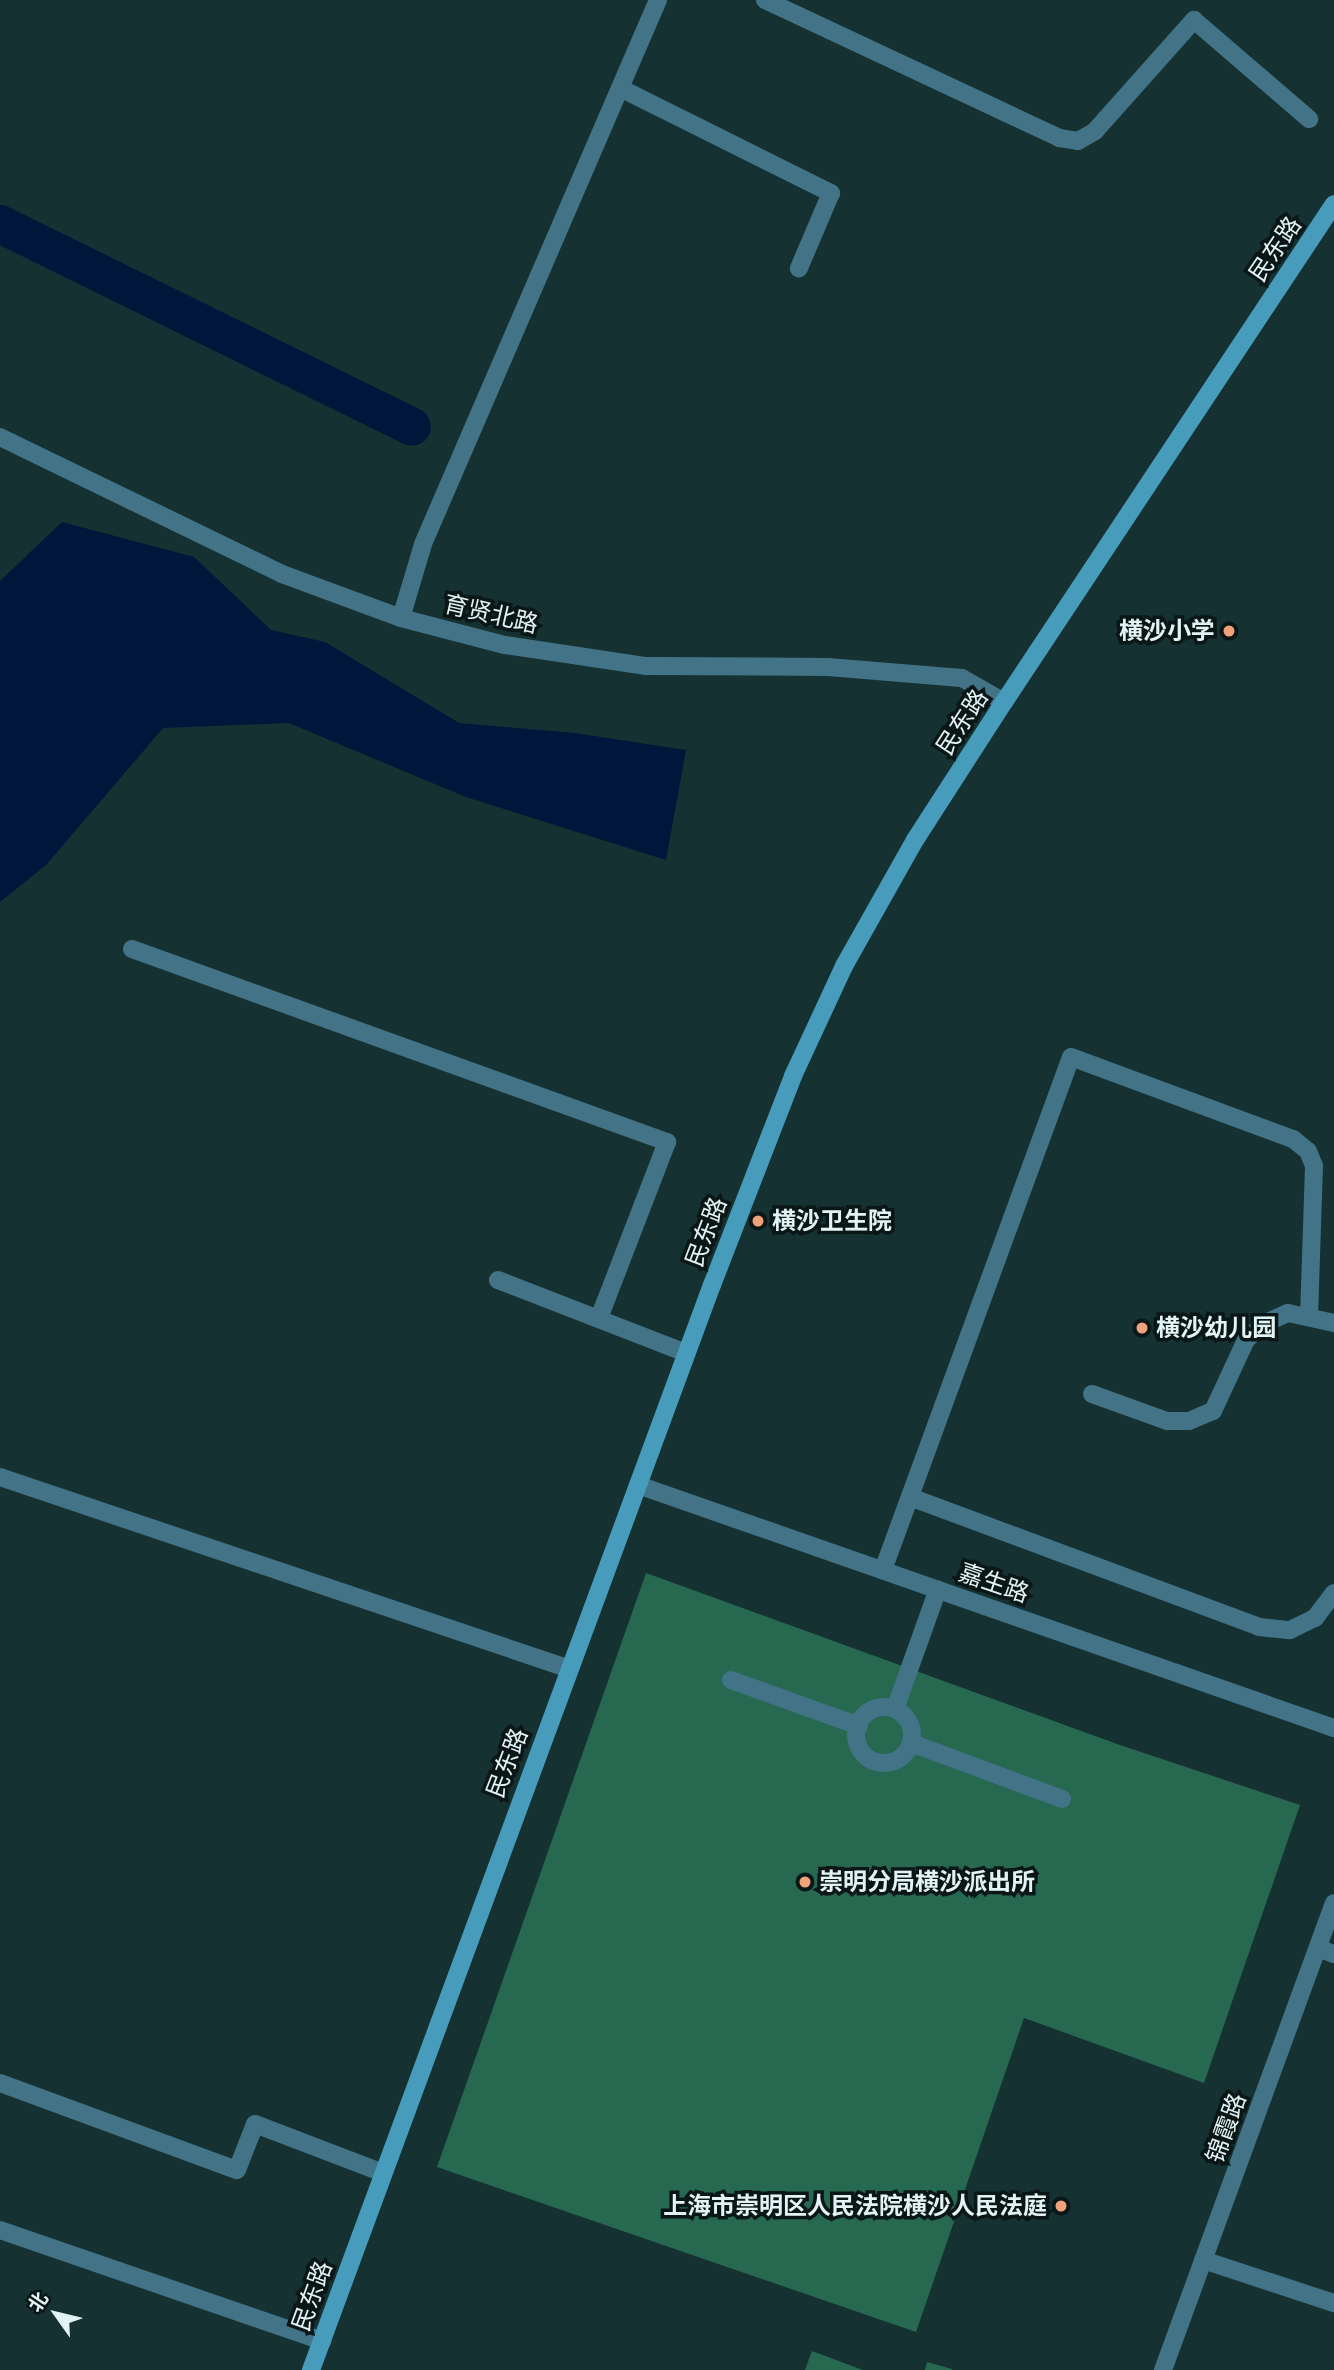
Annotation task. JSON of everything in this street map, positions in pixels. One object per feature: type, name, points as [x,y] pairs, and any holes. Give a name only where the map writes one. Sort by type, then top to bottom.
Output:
[{"type":"street","points":[[401,618],[423,544],[658,0]]},
{"type":"street","points":[[765,0],[1059,138],[1078,141],[1095,131],[1194,20],[1309,119]]},
{"type":"street","points":[[620,88],[831,192],[799,268]]},
{"type":"street","name":"民东路","points":[[311,2370],[686,1353],[793,1076],[844,966],[915,839],[1334,204]]},
{"type":"street","name":"育贤北路","points":[[0,437],[282,574],[401,618],[505,645],[646,666],[828,667],[962,678],[1004,702]]},
{"type":"street","points":[[132,949],[667,1142],[600,1318]]},
{"type":"street","points":[[883,1570],[1071,1057],[1293,1139],[1308,1151],[1314,1166],[1309,1314]]},
{"type":"street","points":[[498,1280],[686,1353]]},
{"type":"street","points":[[1092,1394],[1167,1421],[1189,1422],[1213,1410],[1246,1340],[1263,1324],[1288,1313],[1309,1314],[1334,1323]]},
{"type":"street","points":[[0,1478],[570,1669]]},
{"type":"street","name":"嘉生路","points":[[638,1485],[1334,1728]]},
{"type":"street","points":[[910,1497],[1259,1627],[1290,1630],[1315,1618],[1334,1593]]},
{"type":"street","points":[[895,1709],[938,1589]]},
{"type":"street","points":[[731,1680],[859,1726]]},
{"type":"street","points":[[895,1709],[911,1725],[911,1744],[890,1763],[871,1760],[858,1746],[859,1726],[872,1710],[895,1709]]},
{"type":"street","points":[[911,1744],[1062,1799]]},
{"type":"street","name":"锦霞路","points":[[1163,2370],[1203,2260],[1326,1951],[1334,1903]]},
{"type":"street","points":[[0,2083],[237,2170],[254,2124],[383,2172]]},
{"type":"street","points":[[0,2230],[322,2342]]},
{"type":"street","points":[[1203,2260],[1334,2303]]},
{"type":"water","points":[[62,522],[194,557],[271,630],[325,642],[459,723],[575,733],[686,750],[666,860],[466,797],[289,723],[163,728],[46,865],[0,902],[0,581]]},
{"type":"building","name":"崇明分局横沙派出所","points":[[646,1573],[1120,1745],[1300,1805],[1204,2083],[1024,2018],[916,2332],[437,2167]]},
{"type":"building","points":[[812,2351],[863,2370],[805,2370]]},
{"type":"building","points":[[927,2362],[952,2369],[952,2370],[925,2370]]},
{"type":"waterway","points":[[0,224],[412,427]]},
{"type":"place","name":"横沙小学","points":[[1229,631]]},
{"type":"place","name":"横沙卫生院","points":[[758,1221]]},
{"type":"place","name":"横沙幼儿园","points":[[1142,1328]]},
{"type":"place","name":"崇明分局横沙派出所","points":[[805,1882]]},
{"type":"place","name":"上海市崇明区人民法院横沙人民法庭","points":[[1061,2206]]}]
